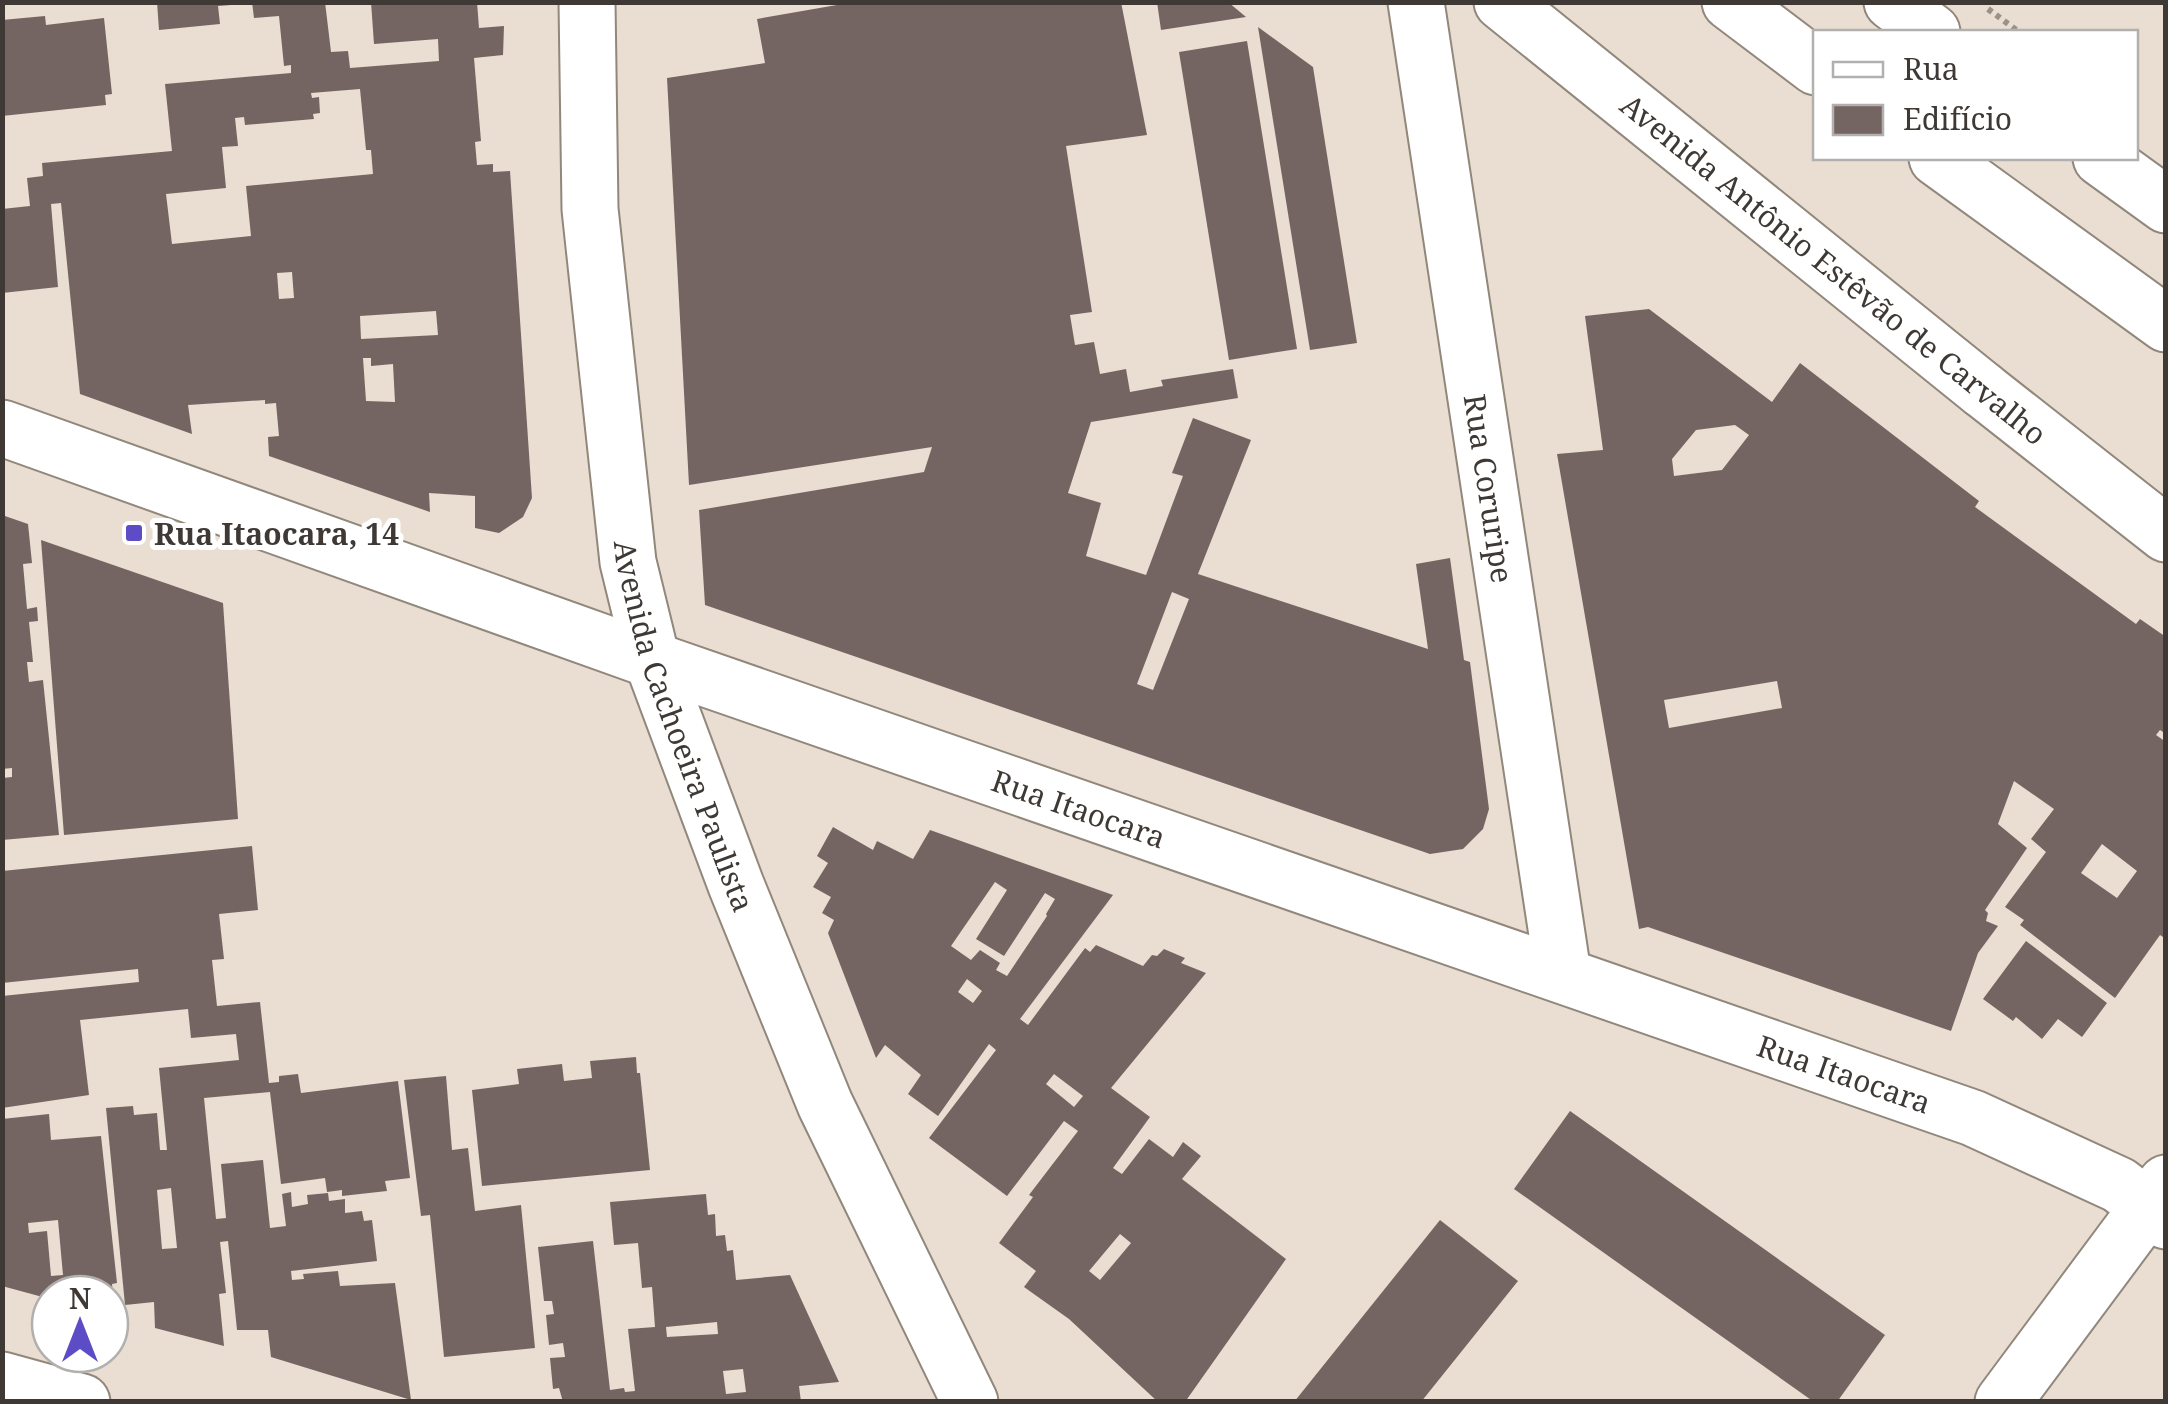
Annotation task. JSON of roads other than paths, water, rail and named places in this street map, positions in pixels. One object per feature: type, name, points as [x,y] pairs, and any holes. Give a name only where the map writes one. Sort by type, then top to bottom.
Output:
[{"type":"main road","name":"Avenida Cachoeira Paulista","points":[[587,2],[590,209],[628,562],[652,660],[736,885],[825,1104],[970,1402]]},
{"type":"main road","name":"Rua Coruripe","points":[[1416,2],[1562,974]]},
{"type":"main road","name":"Avenida Antônio Estêvão de Carvalho","points":[[1502,2],[2166,534]]},
{"type":"main road","points":[[1730,2],[1813,65]]},
{"type":"main road","points":[[1892,2],[1929,30]]},
{"type":"main road","points":[[1940,160],[2166,324]]},
{"type":"main road","points":[[2104,160],[2166,206]]},
{"type":"main road","name":"Rua Itaocara","points":[[2,428],[652,660],[1972,1118],[2160,1204]]},
{"type":"main road","points":[[2004,1402],[2160,1204]]},
{"type":"main road","points":[[2,1380],[82,1402]]},
{"type":"place","name":"Rua Itaocara, 14","points":[[134,533]]}]
